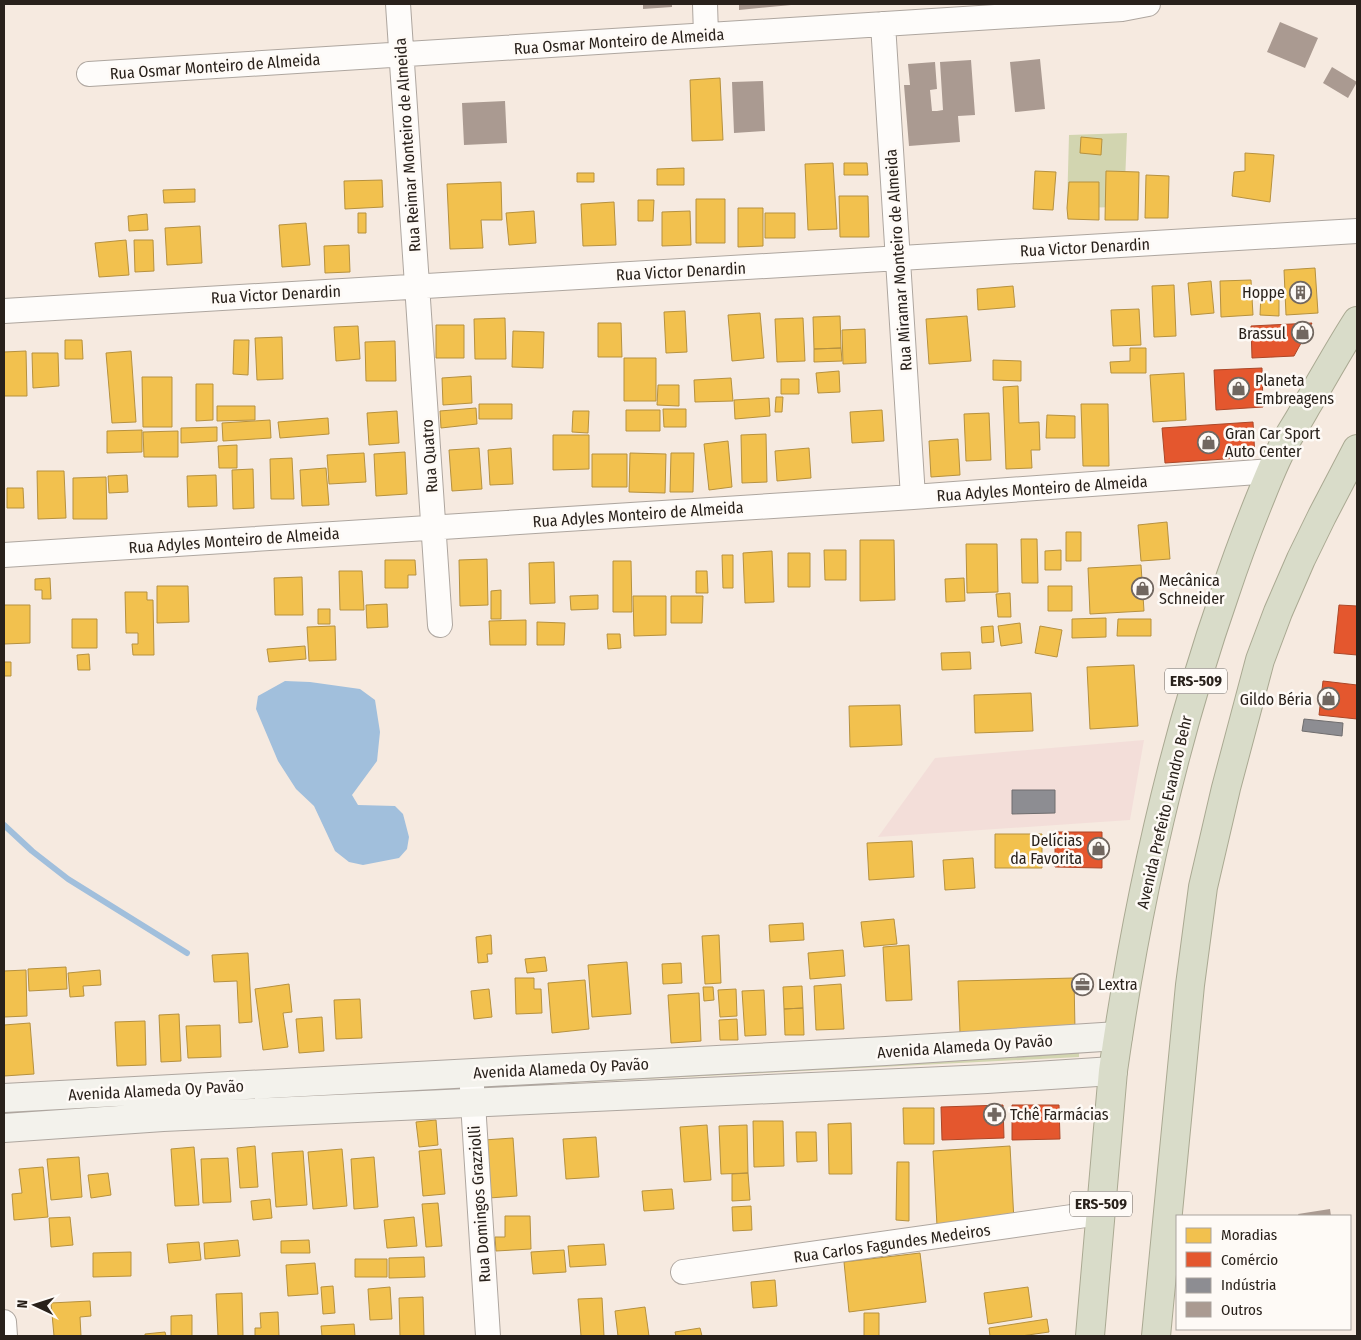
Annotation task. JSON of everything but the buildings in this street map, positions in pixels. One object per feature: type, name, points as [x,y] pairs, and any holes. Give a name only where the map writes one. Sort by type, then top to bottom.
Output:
[{"type":"highway","name":"Avenida Prefeito Evandro Behr","points":[[1090,1336],[1113,1071],[1118,1036],[1130,960],[1146,881],[1181,734],[1204,651],[1241,545],[1280,452],[1357,321]]},
{"type":"highway","name":"ERS-509","points":[[1156,1336],[1190,985],[1203,887],[1226,788],[1260,660],[1278,612],[1302,558],[1357,449]]},
{"type":"street","name":"Rua Reimar Monteiro de Almeida","points":[[398,4],[417,286]]},
{"type":"street","points":[[705,4],[706,35]]},
{"type":"street","name":"Rua Osmar Monteiro de Almeida","points":[[89,74],[1122,9],[1148,4]]},
{"type":"street","name":"Rua Miramar Monteiro de Almeida","points":[[883,24],[913,497]]},
{"type":"street","name":"Rua Victor Denardin","points":[[4,310],[1357,231]]},
{"type":"street","name":"Rua Quatro","points":[[417,286],[440,625]]},
{"type":"street","name":"Rua Adyles Monteiro de Almeida","points":[[4,554],[913,497],[1272,471]]},
{"type":"street","name":"Avenida Alameda Oy Pavão","points":[[4,1098],[886,1051],[1118,1036]]},
{"type":"street","name":"Avenida Alameda Oy Pavão","points":[[4,1128],[163,1117],[967,1080],[1113,1071]]},
{"type":"street","name":"Rua Domingos Grazziolli","points":[[471,1072],[488,1336]]},
{"type":"street","name":"Rua Carlos Fagundes Medeiros","points":[[683,1272],[1100,1213]]},
{"type":"street","points":[[4,1322],[5,1336]]},
{"type":"shaded area","points":[[1144,740],[1130,820],[878,837],[935,758]]},
{"type":"green space","points":[[1127,133],[1124,207],[1067,208],[1069,135]]},
{"type":"green space","points":[[1079,1052],[1079,1057],[486,1087],[485,1082]]},
{"type":"water","points":[[285,681],[310,682],[360,689],[375,700],[380,732],[377,761],[352,795],[358,805],[395,806],[403,814],[409,837],[407,849],[399,858],[363,865],[349,862],[335,851],[314,806],[296,789],[278,761],[256,709],[258,696]]},
{"type":"waterway","points":[[4,825],[32,851],[68,879],[187,953]]},
{"type":"place","name":"Hoppe","points":[[1301,292]]},
{"type":"place","name":"Brassul","points":[[1302,333]]},
{"type":"place","name":"Planeta Embreagens","points":[[1239,389]]},
{"type":"place","name":"Gran Car Sport Auto Center","points":[[1209,442]]},
{"type":"place","name":"Mecânica Schneider","points":[[1143,589]]},
{"type":"place","name":"Gildo Béria","points":[[1328,699]]},
{"type":"place","name":"Delícias da Favorita","points":[[1098,849]]},
{"type":"place","name":"Lextra","points":[[1082,984]]},
{"type":"place","name":"Tchê Farmácias","points":[[994,1114]]}]
